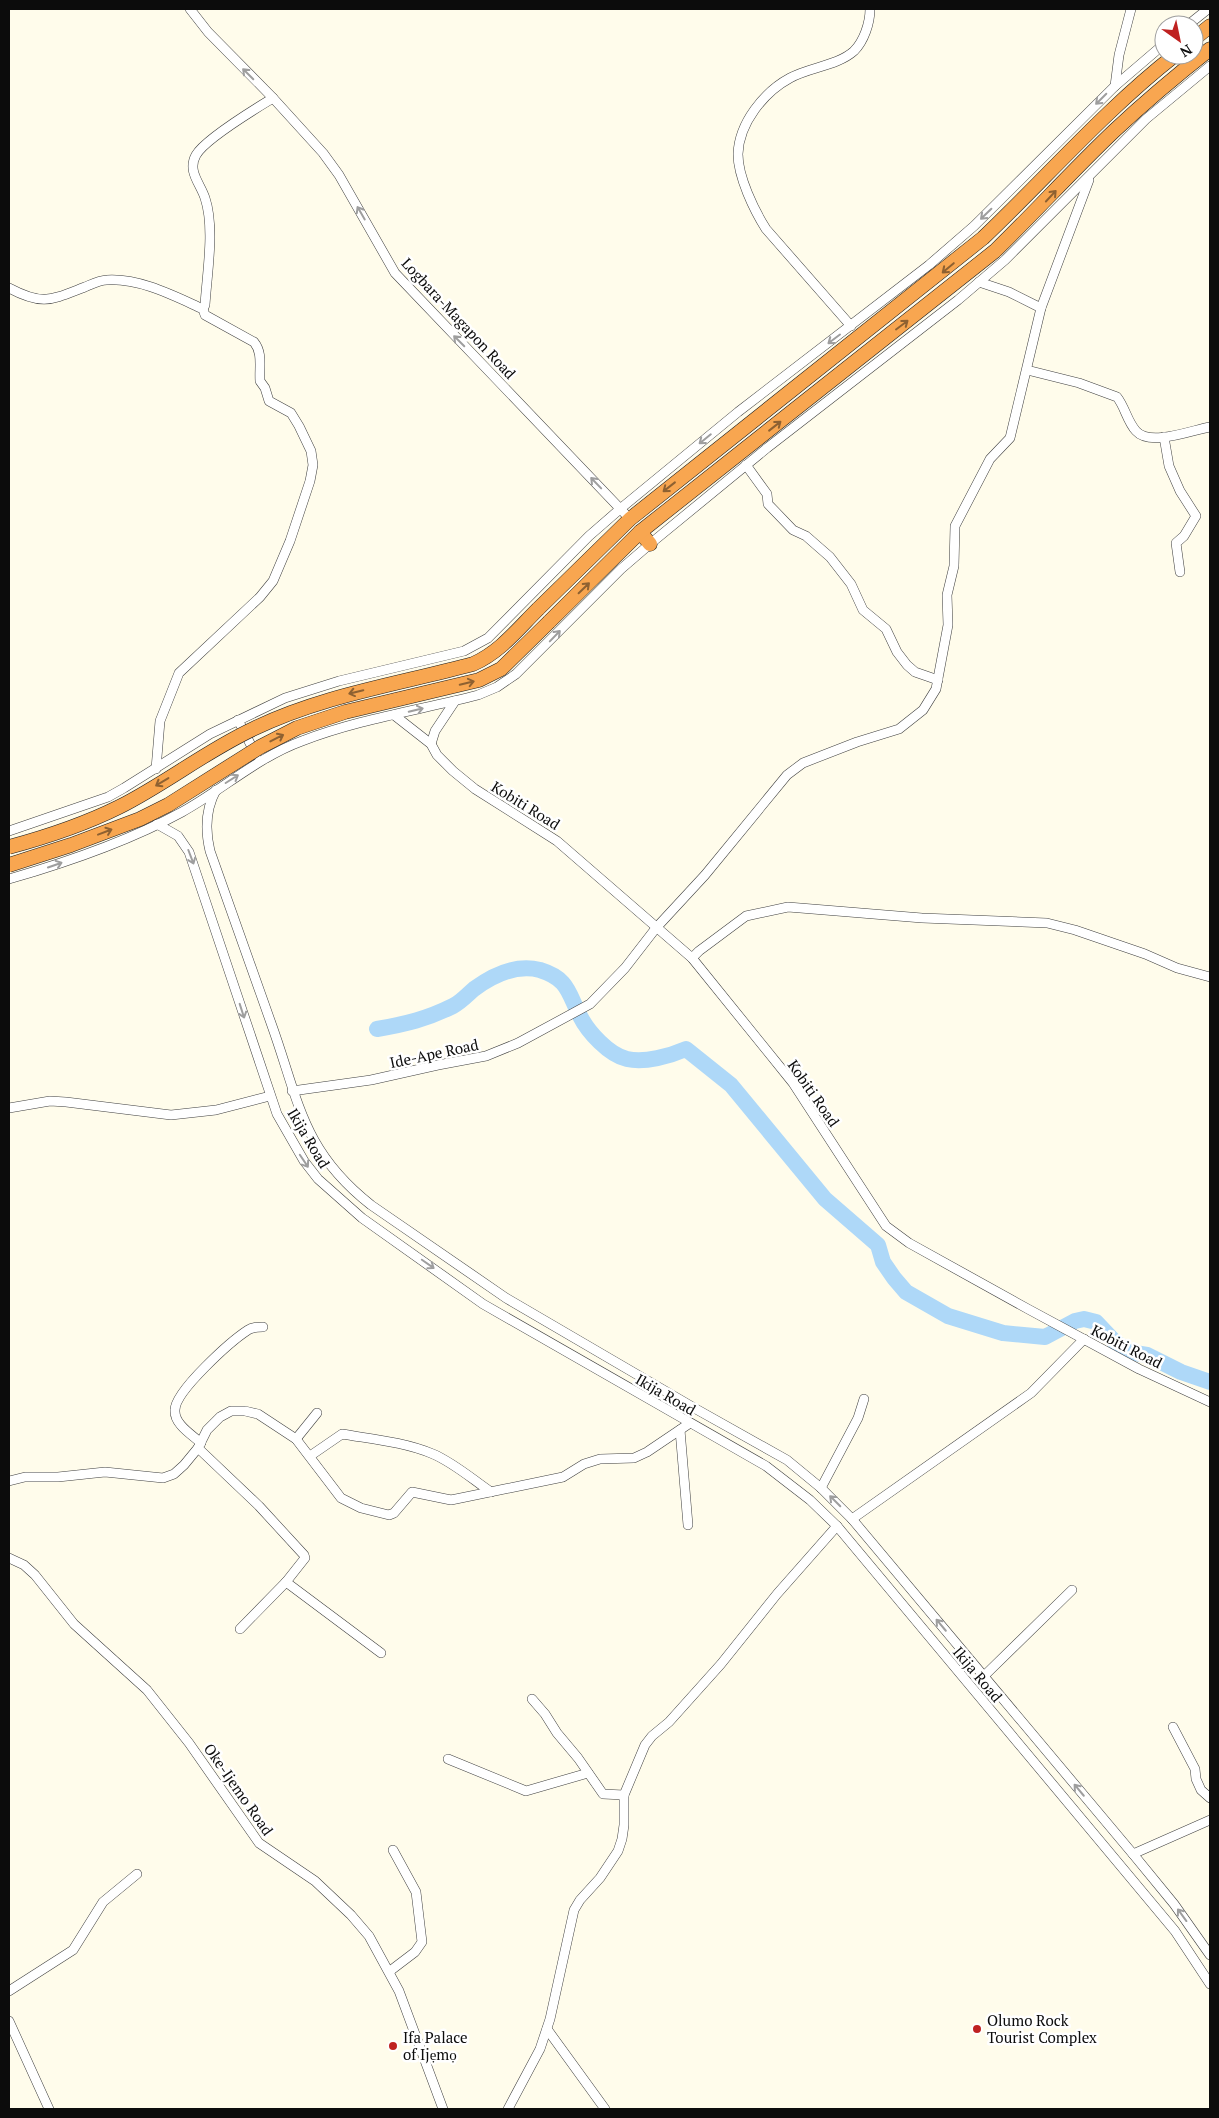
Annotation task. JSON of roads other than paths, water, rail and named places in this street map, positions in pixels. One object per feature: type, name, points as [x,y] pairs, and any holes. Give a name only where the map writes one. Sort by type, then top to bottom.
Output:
[{"type":"highway","points":[[9,865],[72,845],[140,819],[168,805],[260,747],[297,728],[345,712],[479,680],[501,669],[640,532],[994,251],[1114,131],[1165,84],[1210,49]]},
{"type":"highway","points":[[9,847],[118,808],[235,739],[291,712],[341,696],[473,664],[491,655],[538,609],[625,514],[983,238],[1102,119],[1163,65]]},
{"type":"highway","points":[[640,532],[650,544]]},
{"type":"street","name":"Logbara-Magapon Road","points":[[190,9],[208,32],[273,98],[323,153],[339,174],[395,273],[625,514]]},
{"type":"street","points":[[851,326],[766,229],[757,214],[740,168],[738,154],[740,143],[751,116],[763,100],[774,88],[790,78],[835,61],[854,51],[864,34],[870,17],[870,9]]},
{"type":"street","points":[[1115,86],[1119,55],[1131,9]]},
{"type":"street","points":[[9,832],[108,797],[210,734],[285,698],[339,681],[464,651],[476,646],[498,629],[589,536],[625,514],[738,412],[929,265],[974,226],[1115,86],[1154,53]]},
{"type":"street","points":[[9,879],[100,849],[157,824],[183,811],[260,762],[301,741],[351,726],[478,695],[497,687],[516,674],[621,569],[650,544],[746,465],[1005,260],[1152,114],[1210,66]]},
{"type":"street","points":[[202,309],[205,304],[209,242],[205,197],[198,186],[192,165],[197,154],[206,144],[273,98]]},
{"type":"street","name":"Ide-Ape Road","points":[[292,1091],[371,1080],[486,1056],[518,1043],[590,1004],[625,968],[656,928],[705,875],[786,775],[803,763],[857,742],[899,729],[923,710],[936,689],[948,625],[947,595],[954,566],[955,526],[990,459],[1010,438],[1041,308],[1090,175]]},
{"type":"street","points":[[203,251],[209,242]]},
{"type":"street","points":[[9,288],[13,295],[42,300],[54,299],[107,280],[133,283],[169,294],[202,309],[205,315],[254,342],[258,347],[261,361],[260,382],[265,388],[268,401],[291,413],[311,451],[313,465],[310,481],[290,540],[273,581],[260,597],[178,673],[160,721],[156,769]]},
{"type":"street","points":[[979,282],[1009,292],[1041,308]]},
{"type":"street","points":[[1027,370],[1079,383],[1117,397],[1132,426],[1140,435],[1146,437],[1164,437],[1210,427]]},
{"type":"street","points":[[1164,437],[1169,466],[1180,491],[1196,516],[1184,536],[1176,543],[1180,572]]},
{"type":"street","points":[[746,465],[767,494],[768,504],[794,530],[806,536],[830,557],[851,584],[863,610],[886,629],[897,652],[907,665],[915,672],[938,680]]},
{"type":"street","points":[[431,744],[434,731],[455,701]]},
{"type":"street","name":"Kobiti Road","points":[[394,716],[431,744],[437,755],[476,790],[538,827],[557,841],[692,958],[792,1084],[886,1226],[909,1243],[1139,1370],[1210,1402]]},
{"type":"street","points":[[238,720],[260,762]]},
{"type":"street","name":"Ikija Road","points":[[216,790],[211,799],[207,817],[207,839],[210,852],[277,1040],[292,1091],[309,1133],[321,1154],[336,1174],[371,1205],[506,1298],[787,1460],[821,1488],[852,1519],[1133,1854],[1174,1904],[1210,1955]]},
{"type":"street","name":"Ikija Road","points":[[157,824],[178,836],[190,852],[270,1096],[290,1138],[313,1173],[336,1197],[362,1218],[483,1304],[766,1466],[810,1500],[836,1526],[1175,1931],[1210,1984]]},
{"type":"street","points":[[692,958],[746,916],[788,907],[922,918],[1047,923],[1075,930],[1145,954],[1177,968],[1210,977]]},
{"type":"street","points":[[9,1108],[50,1101],[171,1115],[216,1110],[270,1096]]},
{"type":"street","points":[[240,1629],[286,1582],[305,1558],[259,1506],[199,1446],[178,1422],[174,1411],[178,1400],[198,1375],[224,1349],[249,1330],[262,1327]]},
{"type":"street","points":[[852,1519],[1031,1393],[1084,1339]]},
{"type":"street","points":[[821,1488],[858,1418],[864,1399]]},
{"type":"street","points":[[9,1481],[25,1477],[58,1477],[104,1472],[163,1478],[174,1474],[184,1466],[208,1430],[220,1417],[231,1411],[258,1414],[296,1439],[342,1498],[361,1508],[389,1515],[394,1513],[412,1492],[451,1500],[563,1477],[584,1464],[600,1459],[634,1458],[647,1452],[690,1424]]},
{"type":"street","points":[[296,1439],[317,1414]]},
{"type":"street","points":[[680,1430],[688,1525]]},
{"type":"street","points":[[310,1456],[342,1434],[386,1441],[431,1453],[448,1462],[491,1492]]},
{"type":"street","points":[[508,2109],[540,2049],[547,2030],[561,1977],[574,1910],[580,1900],[600,1878],[618,1851],[624,1825],[624,1795],[628,1780],[648,1740],[669,1722],[721,1664],[777,1594],[836,1526]]},
{"type":"street","name":"Oke-Ijemo Road","points":[[9,1558],[24,1565],[35,1575],[74,1624],[147,1690],[189,1743],[259,1843],[316,1881],[369,1936],[390,1971],[442,2106]]},
{"type":"street","points":[[286,1582],[382,1653]]},
{"type":"street","points":[[983,1677],[1072,1590]]},
{"type":"street","points":[[532,1699],[545,1714],[557,1734],[578,1758],[603,1794],[624,1795]]},
{"type":"street","points":[[1173,1727],[1195,1769],[1196,1779],[1201,1790],[1210,1798]]},
{"type":"street","points":[[448,1759],[526,1791],[588,1773]]},
{"type":"street","points":[[1133,1854],[1210,1820]]},
{"type":"street","points":[[390,1971],[415,1952],[422,1942],[416,1892],[392,1850]]},
{"type":"street","points":[[9,1991],[74,1950],[103,1902],[136,1874]]},
{"type":"street","points":[[9,2021],[49,2109]]},
{"type":"street","points":[[547,2030],[605,2109]]},
{"type":"waterway","points":[[377,1029],[416,1021],[443,1011],[459,1002],[481,984],[506,972],[523,968],[540,970],[550,974],[562,982],[588,1029],[613,1053],[627,1059],[642,1060],[665,1056],[686,1049],[731,1085],[825,1199],[878,1245],[883,1262],[906,1292],[948,1316],[1003,1333],[1045,1337],[1075,1321],[1084,1319],[1096,1322],[1114,1341],[1129,1352],[1147,1355],[1181,1372],[1210,1382]]},
{"type":"place","name":"Olumo Rock Tourist Complex","points":[[977,2029]]},
{"type":"place","name":"Ifa Palace of Ijẹmọ","points":[[393,2046]]}]
